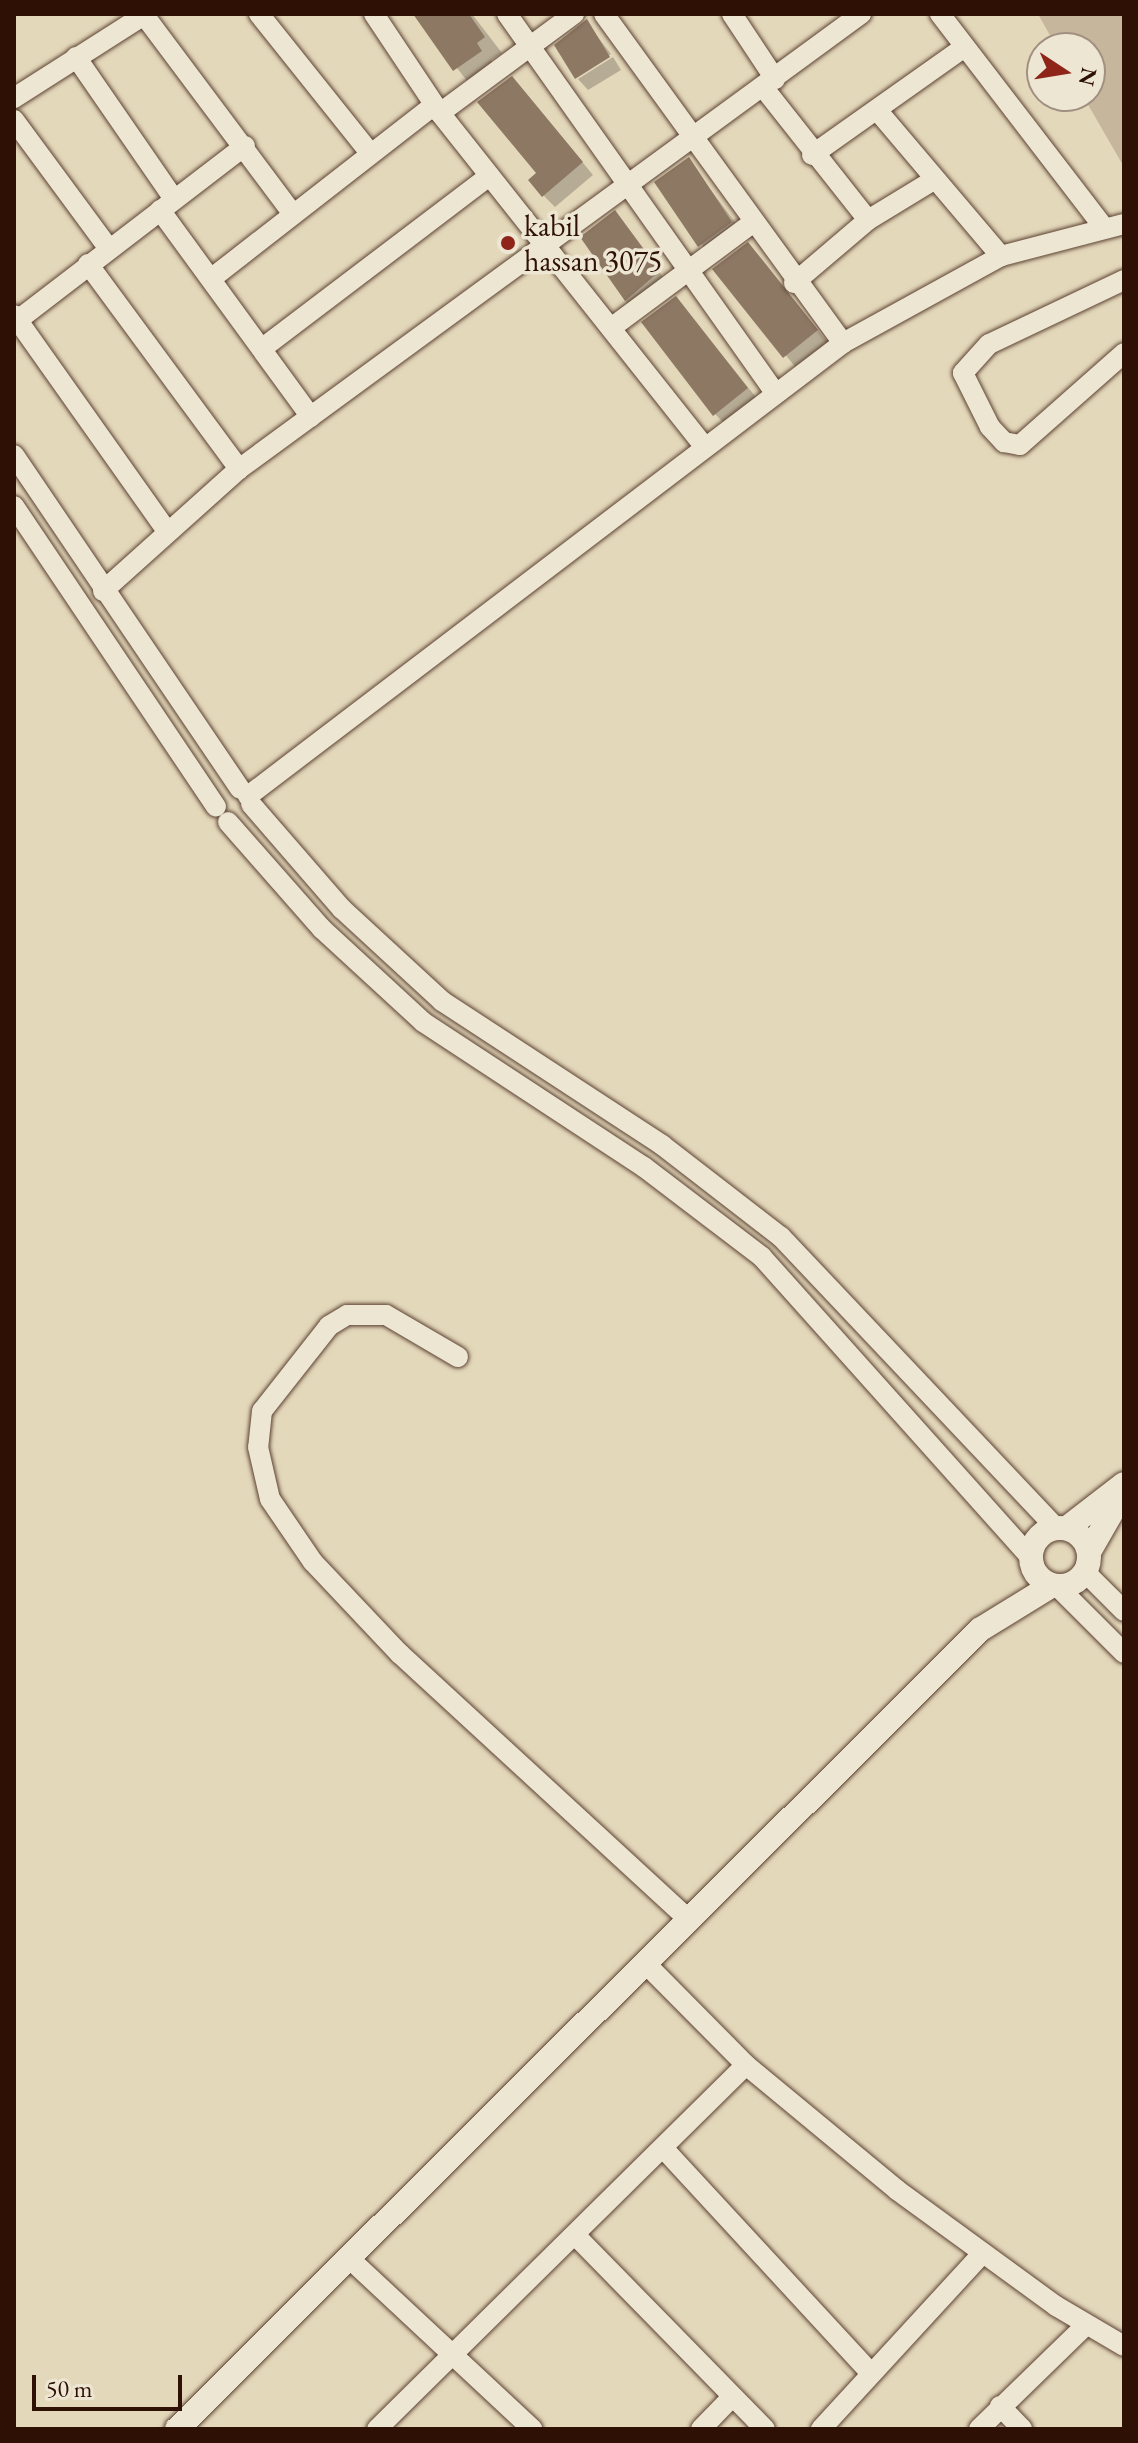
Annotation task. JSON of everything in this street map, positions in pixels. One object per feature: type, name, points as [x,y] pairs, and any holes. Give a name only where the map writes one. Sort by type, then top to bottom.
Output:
[{"type":"street","points":[[259,14],[370,153]]},
{"type":"street","points":[[374,14],[437,109],[705,447]]},
{"type":"street","points":[[507,14],[623,183],[775,393]]},
{"type":"street","points":[[212,278],[370,153],[533,48],[574,14]]},
{"type":"street","points":[[604,14],[689,139],[794,283],[843,343]]},
{"type":"street","points":[[732,14],[812,155],[868,220]]},
{"type":"street","points":[[103,591],[165,528],[239,469],[623,183],[769,83],[861,14]]},
{"type":"street","points":[[246,797],[843,343],[1001,256],[1114,226],[963,48],[940,14]]},
{"type":"street","points":[[14,98],[145,15],[293,214]]},
{"type":"street","points":[[812,155],[963,48]]},
{"type":"street","points":[[76,57],[212,278],[311,417]]},
{"type":"street","points":[[877,110],[932,181],[1001,256]]},
{"type":"street","points":[[14,120],[109,249]]},
{"type":"street","points":[[165,528],[15,319],[245,146]]},
{"type":"street","points":[[264,347],[489,176]]},
{"type":"street","points":[[794,283],[868,220],[932,181]]},
{"type":"street","points":[[611,328],[751,224]]},
{"type":"street","points":[[88,264],[239,469]]},
{"type":"street","points":[[1124,280],[989,344],[963,373],[990,427],[1004,442],[1020,445],[1124,353]]},
{"type":"street","points":[[14,455],[103,591],[246,797],[342,909],[442,1001],[662,1145],[781,1237],[1062,1528],[1124,1611]]},
{"type":"street","points":[[14,506],[222,815],[322,929],[423,1022],[644,1167],[762,1257],[1032,1562],[1124,1653]]},
{"type":"street","points":[[222,815],[226,790],[246,797]]},
{"type":"street","points":[[222,815],[247,818],[246,797]]},
{"type":"street","points":[[458,1357],[386,1315],[347,1315],[329,1326],[262,1411],[258,1447],[270,1499],[313,1562],[400,1654],[689,1920]]},
{"type":"street","points":[[177,2429],[351,2260],[996,1616],[1032,1562],[1037,1539],[1062,1528],[1124,1484]]},
{"type":"street","points":[[996,1616],[1055,1587],[1087,1562],[1124,1491]]},
{"type":"street","points":[[647,1965],[746,2065],[982,2254],[1085,2326],[1124,2346]]},
{"type":"street","points":[[377,2429],[746,2065]]},
{"type":"street","points":[[664,2149],[871,2373]]},
{"type":"street","points":[[576,2236],[731,2398],[765,2429]]},
{"type":"street","points":[[821,2429],[982,2254]]},
{"type":"street","points":[[351,2260],[451,2357],[532,2429]]},
{"type":"street","points":[[979,2429],[1085,2326]]},
{"type":"street","points":[[701,2429],[731,2398]]},
{"type":"street","points":[[1000,2406],[1022,2429]]},
{"type":"shaded area","points":[[1038,14],[1124,14],[1124,167],[1092,112],[1106,112],[1106,32],[1048,32]]},
{"type":"building","points":[[413,14],[469,14],[485,37],[477,43],[482,51],[453,71]]},
{"type":"building","points":[[587,19],[610,57],[575,79],[554,45]]},
{"type":"building","points":[[512,76],[583,162],[542,197],[528,180],[536,173],[477,102]]},
{"type":"building","points":[[689,157],[732,222],[698,247],[654,182]]},
{"type":"building","points":[[615,210],[660,271],[625,301],[580,237]]},
{"type":"building","points":[[748,242],[818,330],[783,358],[712,269]]},
{"type":"building","points":[[676,296],[748,388],[713,416],[641,322]]},
{"type":"place","name":"kabil hassan 3075","points":[[508,243]]}]
